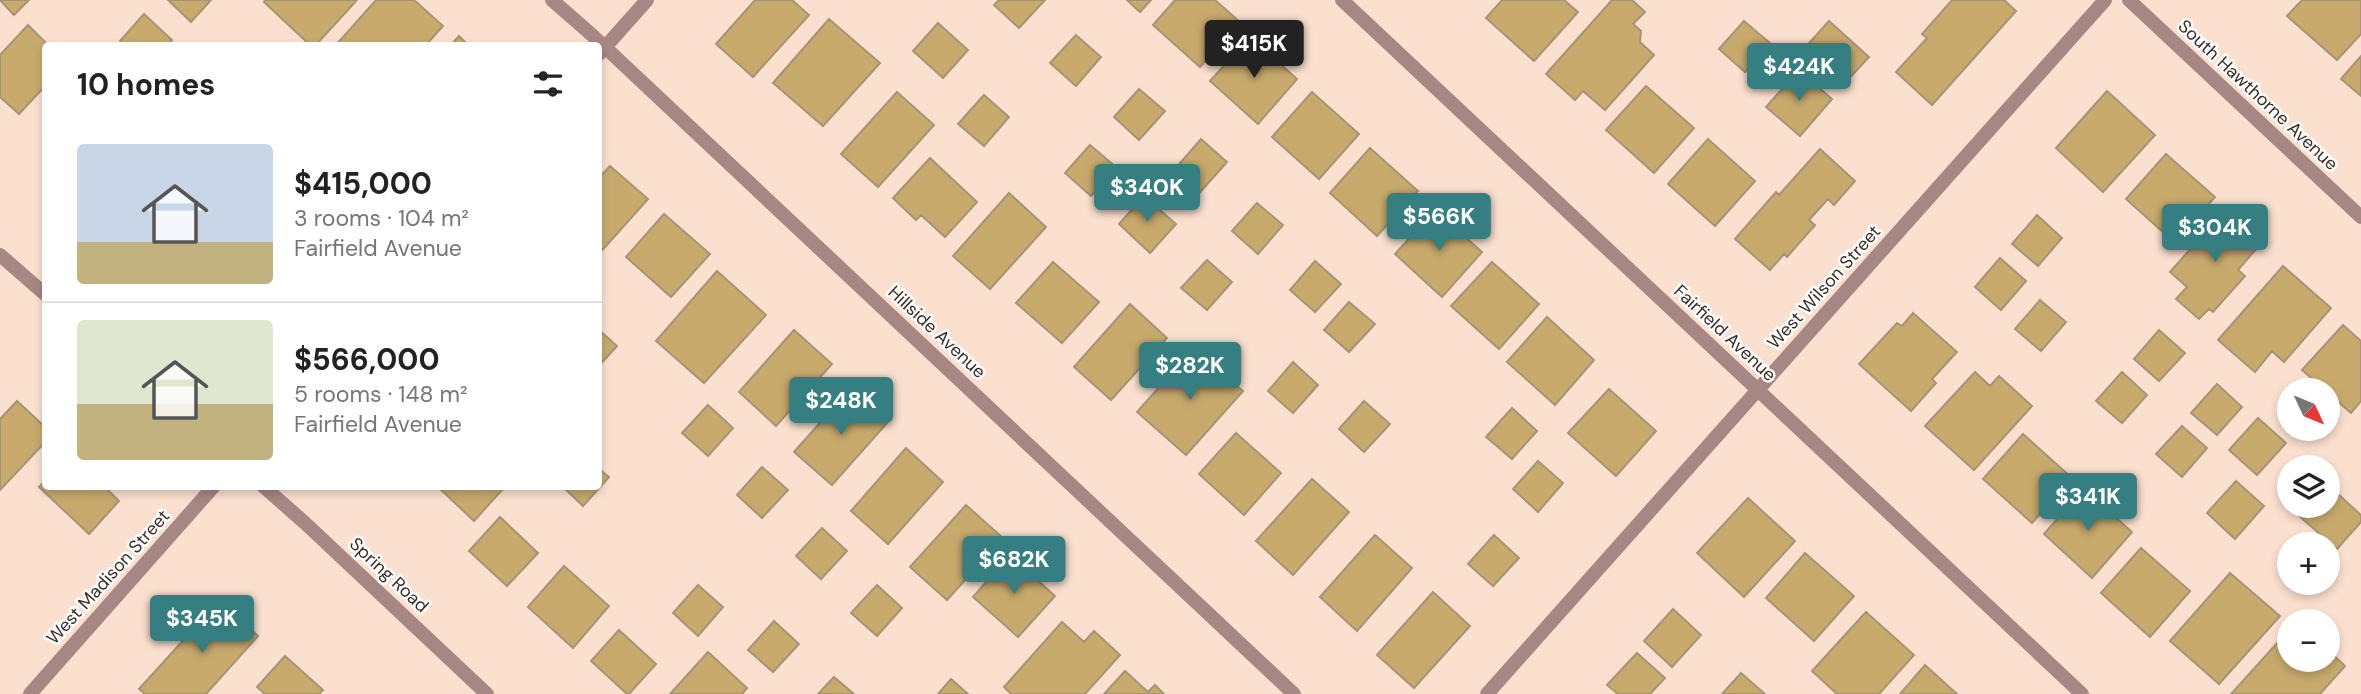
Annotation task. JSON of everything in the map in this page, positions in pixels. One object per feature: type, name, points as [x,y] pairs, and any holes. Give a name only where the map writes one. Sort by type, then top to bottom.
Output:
[{"type":"street","name":"Hillside Avenue","points":[[552,0],[593,42]]},
{"type":"street","points":[[602,51],[647,0]]},
{"type":"street","name":"Fairfield Avenue","points":[[1342,0],[2082,694]]},
{"type":"street","name":"West Wilson Street","points":[[1487,694],[2105,0]]},
{"type":"street","name":"South Hawthorne Avenue","points":[[2129,0],[2361,217]]},
{"type":"street","name":"Hillside Avenue","points":[[602,51],[1294,694]]},
{"type":"street","points":[[0,255],[42,292]]},
{"type":"street","name":"West Madison Street","points":[[30,694],[210,490]]},
{"type":"street","name":"Spring Road","points":[[268,490],[487,694]]},
{"type":"building","points":[[0,0],[29,0],[14,15]]},
{"type":"building","points":[[168,0],[211,0],[191,22]]},
{"type":"building","points":[[357,0],[319,42],[307,42],[264,2]]},
{"type":"building","points":[[376,0],[414,0],[443,26],[429,42],[339,42]]},
{"type":"building","points":[[755,0],[792,0],[809,15],[753,77],[716,44]]},
{"type":"building","points":[[999,0],[1045,0],[1019,28],[994,5]]},
{"type":"building","points":[[1127,0],[1151,0],[1140,12]]},
{"type":"building","points":[[1175,0],[1215,0],[1240,22],[1200,67],[1153,25]]},
{"type":"building","points":[[1502,0],[1564,0],[1578,12],[1534,61],[1486,18]]},
{"type":"building","points":[[1612,0],[1632,0],[1645,12],[1633,24],[1641,31],[1640,42],[1654,55],[1605,110],[1583,91],[1575,100],[1546,74]]},
{"type":"building","points":[[1952,0],[2004,0],[2016,11],[1932,105],[1896,72],[1927,38],[1922,34]]},
{"type":"building","points":[[2302,0],[2361,0],[2361,34],[2337,60],[2287,16]]},
{"type":"building","points":[[144,14],[172,40],[170,42],[120,41]]},
{"type":"building","points":[[829,19],[880,63],[823,126],[773,83]]},
{"type":"building","points":[[1744,21],[1770,43],[1745,72],[1719,49]]},
{"type":"building","points":[[1829,21],[1869,57],[1842,86],[1802,51]]},
{"type":"building","points":[[938,23],[968,50],[943,78],[913,51]]},
{"type":"building","points":[[28,25],[45,42],[42,42],[42,89],[19,114],[0,97],[0,55]]},
{"type":"building","points":[[1076,35],[1101,57],[1076,86],[1050,63]]},
{"type":"building","points":[[459,36],[465,42],[454,42]]},
{"type":"building","points":[[1250,37],[1297,79],[1258,124],[1210,81]]},
{"type":"building","points":[[2361,56],[2361,96],[2341,79]]},
{"type":"building","points":[[1799,70],[1832,99],[1800,136],[1766,107]]},
{"type":"building","points":[[1646,86],[1694,128],[1654,173],[1606,130]]},
{"type":"building","points":[[1139,89],[1165,111],[1139,140],[1114,117]]},
{"type":"building","points":[[2107,91],[2155,135],[2103,192],[2056,148]]},
{"type":"building","points":[[897,92],[934,125],[878,187],[841,154]]},
{"type":"building","points":[[1312,92],[1359,134],[1319,179],[1272,137]]},
{"type":"building","points":[[984,95],[1009,117],[984,146],[958,124]]},
{"type":"building","points":[[1201,139],[1227,162],[1186,208],[1161,185]]},
{"type":"building","points":[[1708,139],[1755,181],[1715,226],[1668,184]]},
{"type":"building","points":[[1090,145],[1116,167],[1091,196],[1065,173]]},
{"type":"building","points":[[1370,148],[1418,191],[1377,236],[1330,193]]},
{"type":"building","points":[[1820,149],[1855,181],[1834,205],[1828,199],[1809,220],[1815,225],[1787,257],[1784,254],[1770,270],[1735,239],[1776,192],[1779,195]]},
{"type":"building","points":[[2166,154],[2215,197],[2174,242],[2126,199]]},
{"type":"building","points":[[930,158],[977,202],[945,237],[921,215],[916,220],[893,198]]},
{"type":"building","points":[[610,166],[648,199],[602,251],[602,175]]},
{"type":"building","points":[[1009,193],[1046,227],[990,289],[953,256]]},
{"type":"building","points":[[1144,196],[1176,224],[1150,253],[1119,224]]},
{"type":"building","points":[[1257,203],[1283,225],[1258,254],[1232,231]]},
{"type":"building","points":[[2226,209],[2262,242],[2238,270],[2245,276],[2213,312],[2209,309],[2199,319],[2176,299],[2187,287],[2170,272]]},
{"type":"building","points":[[1435,210],[1482,252],[1442,297],[1395,254]]},
{"type":"building","points":[[664,214],[710,254],[671,297],[626,257]]},
{"type":"building","points":[[2037,215],[2062,238],[2038,266],[2012,244]]},
{"type":"building","points":[[2000,258],[2026,281],[2001,310],[1975,287]]},
{"type":"building","points":[[1207,260],[1232,282],[1207,310],[1181,288]]},
{"type":"building","points":[[1315,261],[1341,284],[1315,312],[1290,290]]},
{"type":"building","points":[[1053,262],[1099,302],[1062,343],[1016,303]]},
{"type":"building","points":[[1492,262],[1539,304],[1499,349],[1451,306]]},
{"type":"building","points":[[2283,266],[2331,308],[2284,362],[2272,351],[2255,372],[2218,340]]},
{"type":"building","points":[[717,271],[766,315],[704,383],[656,341]]},
{"type":"building","points":[[2040,300],[2066,322],[2041,351],[2015,329]]},
{"type":"building","points":[[1349,302],[1375,324],[1349,352],[1324,330]]},
{"type":"building","points":[[1130,304],[1167,338],[1111,400],[1074,367]]},
{"type":"building","points":[[1913,313],[1957,352],[1932,379],[1936,383],[1911,411],[1859,364],[1897,323],[1902,326]]},
{"type":"building","points":[[1547,317],[1594,360],[1555,405],[1507,362]]},
{"type":"building","points":[[2343,325],[2361,341],[2361,401],[2351,413],[2340,403],[2340,378],[2311,378],[2302,370]]},
{"type":"building","points":[[794,330],[832,364],[776,426],[739,392]]},
{"type":"building","points":[[2159,330],[2185,353],[2159,381],[2134,359]]},
{"type":"building","points":[[602,333],[617,346],[602,363]]},
{"type":"building","points":[[1194,348],[1243,391],[1186,455],[1137,412]]},
{"type":"building","points":[[1293,362],[1318,385],[1293,413],[1268,391]]},
{"type":"building","points":[[1975,372],[1990,386],[1999,376],[2032,406],[1974,470],[1925,426]]},
{"type":"building","points":[[2122,372],[2147,395],[2122,423],[2096,401]]},
{"type":"building","points":[[2217,384],[2242,407],[2217,435],[2191,413]]},
{"type":"building","points":[[850,389],[887,423],[832,485],[794,452]]},
{"type":"building","points":[[1609,389],[1656,431],[1616,476],[1568,433]]},
{"type":"building","points":[[17,401],[42,424],[42,445],[0,490],[0,419]]},
{"type":"building","points":[[1364,401],[1390,424],[1364,452],[1339,429]]},
{"type":"building","points":[[708,405],[733,428],[708,456],[682,433]]},
{"type":"building","points":[[1512,408],[1537,431],[1512,459],[1486,437]]},
{"type":"building","points":[[2258,418],[2277,435],[2277,441],[2286,443],[2257,475],[2229,450]]},
{"type":"building","points":[[2182,426],[2207,448],[2182,477],[2156,454]]},
{"type":"building","points":[[1236,433],[1281,473],[1244,515],[1199,474]]},
{"type":"building","points":[[2023,434],[2072,478],[2032,523],[1983,479]]},
{"type":"building","points":[[906,448],[943,482],[888,544],[851,511]]},
{"type":"building","points":[[1538,461],[1563,483],[1538,512],[1513,489]]},
{"type":"building","points":[[762,467],[788,490],[762,518],[737,495]]},
{"type":"building","points":[[602,471],[609,477],[602,485]]},
{"type":"building","points":[[1312,479],[1349,512],[1293,575],[1256,541]]},
{"type":"building","points":[[2236,481],[2264,506],[2235,539],[2207,513]]},
{"type":"building","points":[[2084,489],[2132,532],[2092,578],[2044,534]]},
{"type":"building","points":[[42,490],[108,490],[119,501],[89,534]]},
{"type":"building","points":[[441,490],[502,490],[474,521]]},
{"type":"building","points":[[566,490],[597,490],[583,506]]},
{"type":"building","points":[[2340,496],[2361,515],[2361,522],[2340,546],[2340,532],[2318,532],[2301,518],[2340,518]]},
{"type":"building","points":[[1748,498],[1795,541],[1744,597],[1697,553]]},
{"type":"building","points":[[966,505],[1003,538],[947,600],[910,567]]},
{"type":"building","points":[[500,517],[538,553],[507,586],[469,551]]},
{"type":"building","points":[[822,528],[847,551],[821,579],[796,556]]},
{"type":"building","points":[[1375,535],[1412,568],[1357,631],[1320,597]]},
{"type":"building","points":[[1494,535],[1519,558],[1493,586],[1468,564]]},
{"type":"building","points":[[2141,548],[2190,591],[2150,637],[2101,593]]},
{"type":"building","points":[[1805,553],[1854,596],[1814,641],[1766,598]]},
{"type":"building","points":[[1010,555],[1055,596],[1018,637],[973,597]]},
{"type":"building","points":[[564,566],[609,606],[573,648],[528,607]]},
{"type":"building","points":[[2230,573],[2277,613],[2277,619],[2219,684],[2170,641]]},
{"type":"building","points":[[698,585],[723,607],[698,636],[673,613]]},
{"type":"building","points":[[877,585],[902,608],[877,636],[851,613]]},
{"type":"building","points":[[1433,592],[1470,626],[1414,688],[1377,655]]},
{"type":"building","points":[[219,601],[258,636],[206,694],[145,694],[139,689]]},
{"type":"building","points":[[1673,609],[1701,635],[1672,667],[1644,641]]},
{"type":"building","points":[[1866,612],[1914,655],[1879,694],[1837,694],[1812,671]]},
{"type":"building","points":[[774,621],[799,644],[773,672],[748,650]]},
{"type":"building","points":[[1062,622],[1084,642],[1094,631],[1120,655],[1085,694],[1011,694],[1004,687]]},
{"type":"building","points":[[619,630],[656,664],[629,694],[591,661]]},
{"type":"building","points":[[2277,643],[2277,672],[2340,672],[2320,694],[2231,694]]},
{"type":"building","points":[[708,652],[747,688],[742,694],[670,694]]},
{"type":"building","points":[[1637,653],[1665,678],[1650,694],[1618,694],[1607,685]]},
{"type":"building","points":[[285,656],[323,690],[319,694],[265,694],[257,687]]},
{"type":"building","points":[[1925,665],[1957,694],[1900,694]]},
{"type":"building","points":[[1125,671],[1148,692],[1155,685],[1164,694],[1104,694]]},
{"type":"building","points":[[1741,673],[1765,694],[1722,694]]},
{"type":"building","points":[[834,677],[854,694],[818,694]]},
{"type":"building","points":[[951,679],[968,694],[938,694]]}]
